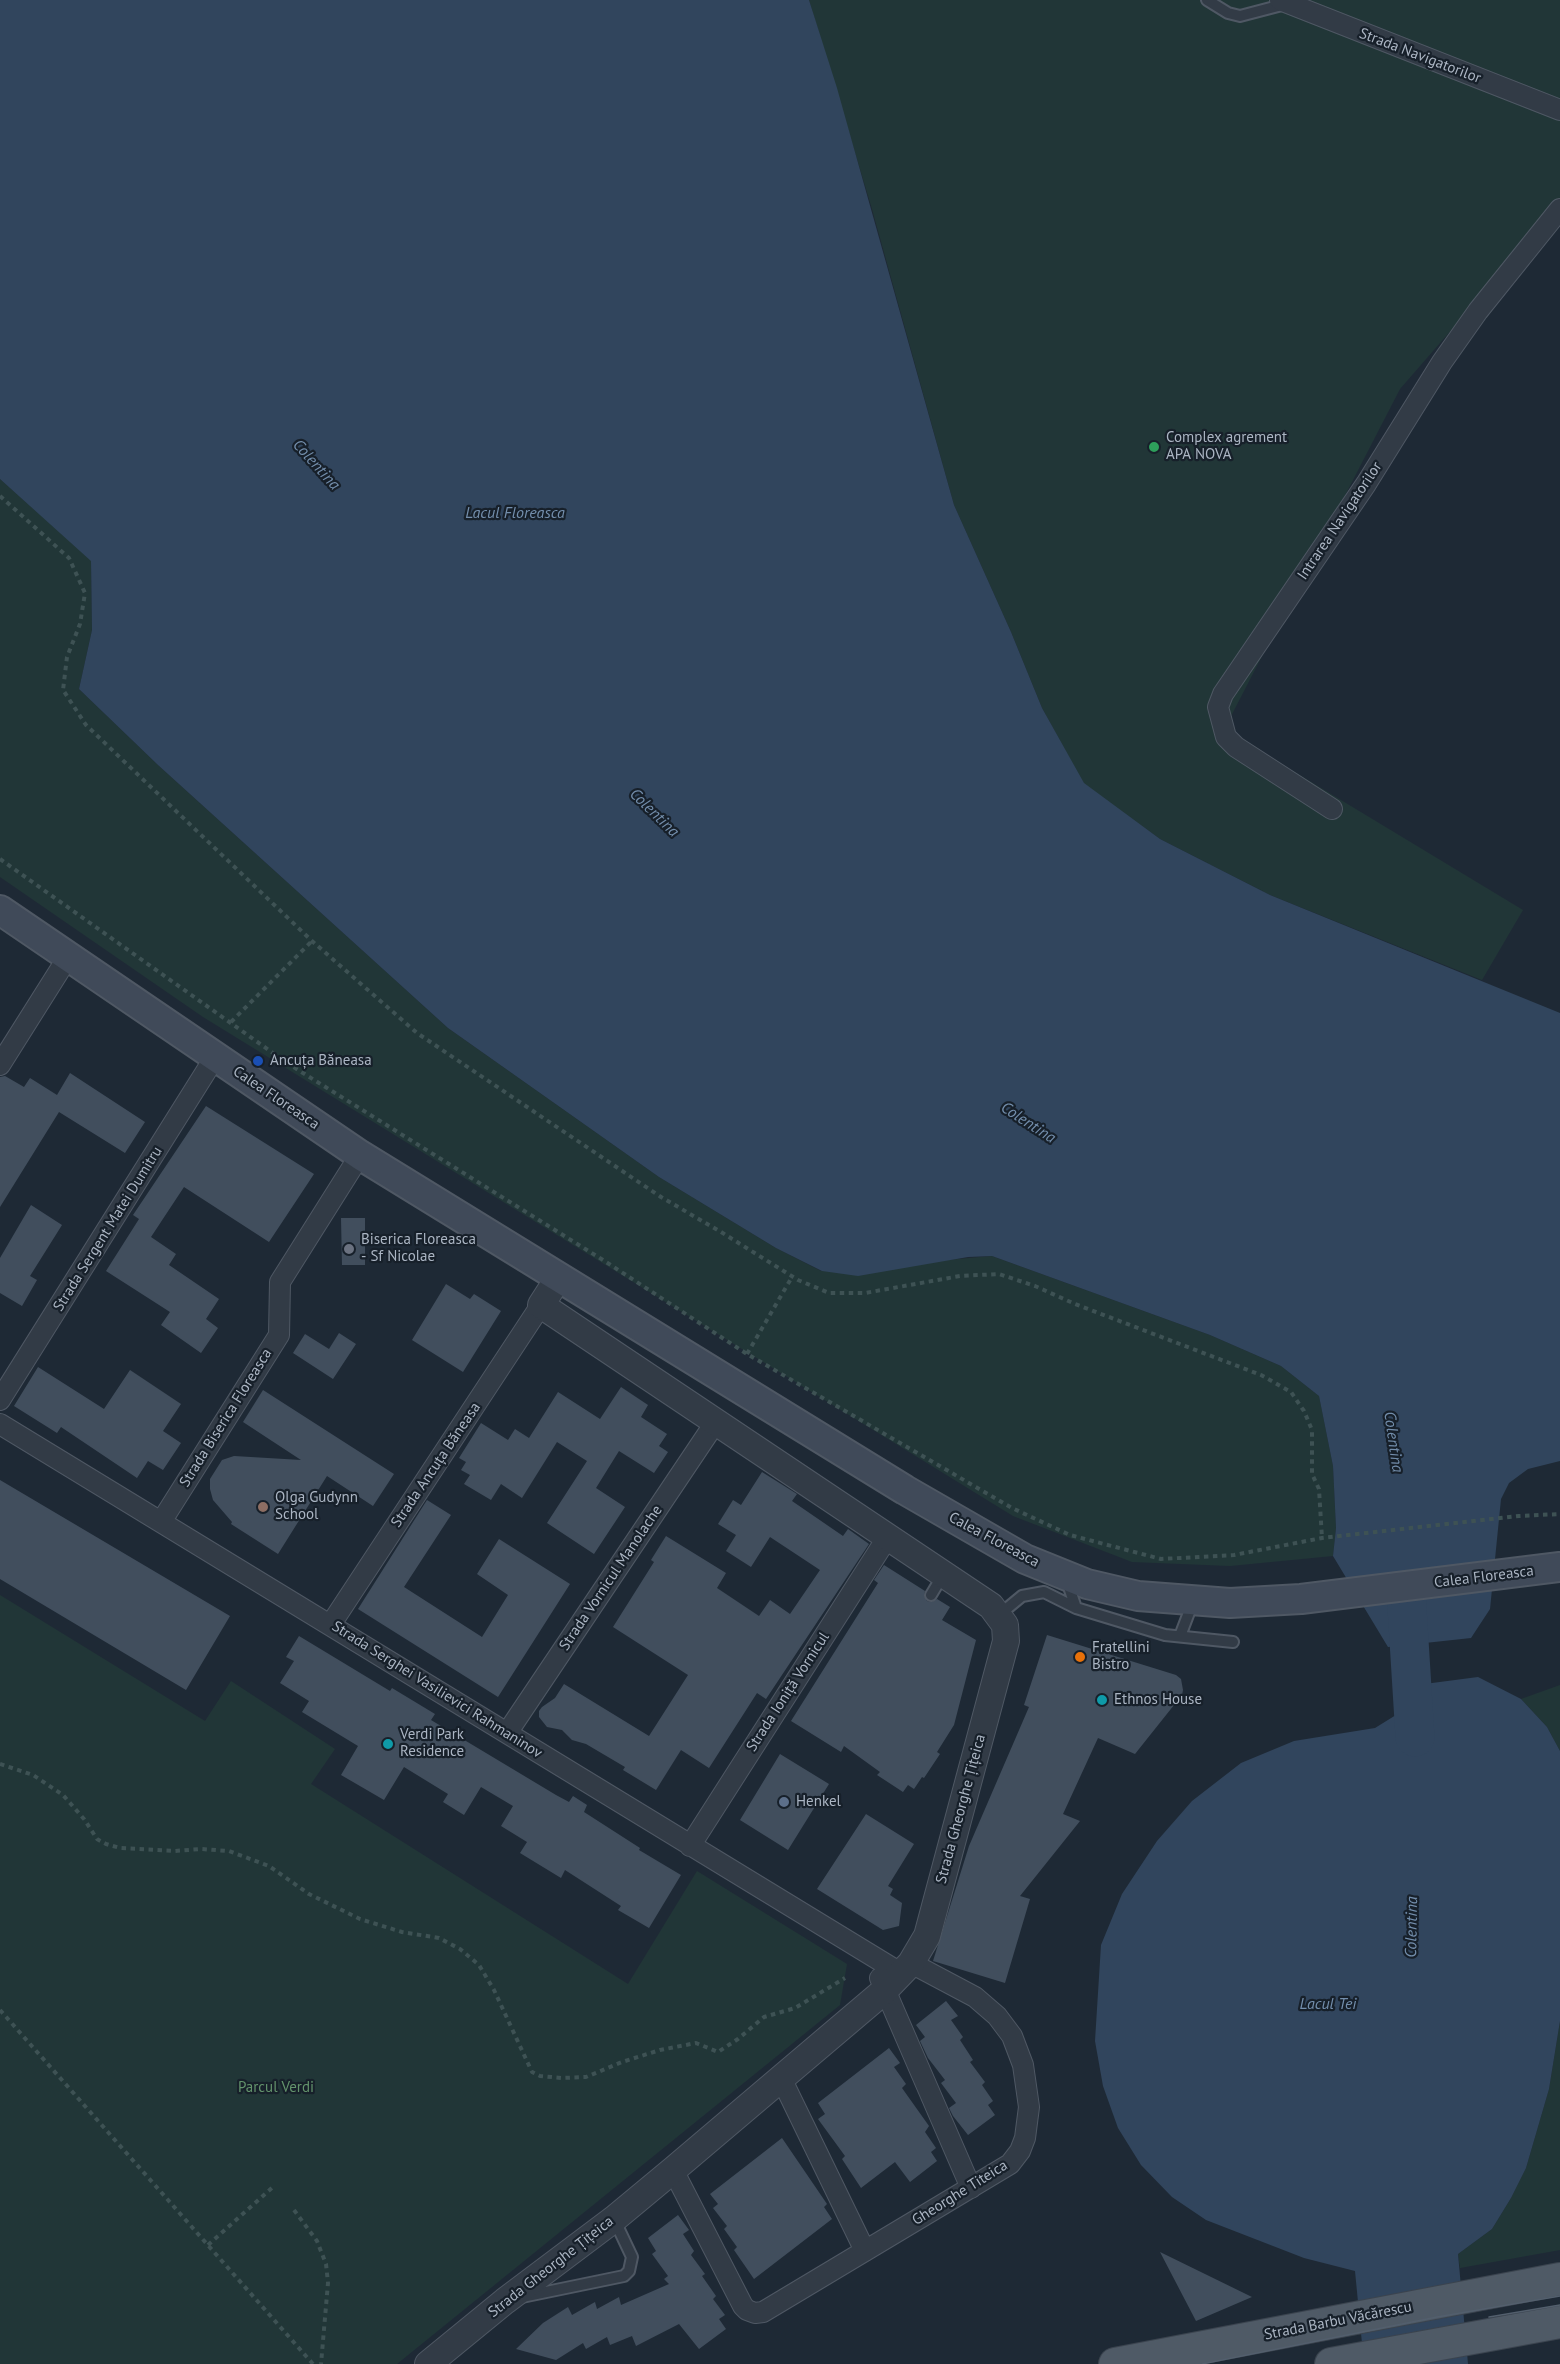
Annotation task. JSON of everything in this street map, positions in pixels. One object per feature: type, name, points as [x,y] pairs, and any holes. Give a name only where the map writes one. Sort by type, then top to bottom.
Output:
[{"type":"main road","name":"Calea Floreasca","points":[[0,910],[360,1155],[988,1540],[1025,1559],[1087,1584],[1138,1596],[1193,1601],[1270,1601],[1359,1593],[1560,1567]]},
{"type":"main road","name":"Strada Barbu Văcărescu","points":[[1115,2364],[1556,2280]]},
{"type":"main road","points":[[1331,2364],[1558,2322]]},
{"type":"street","name":"Strada Navigatorilor","points":[[1283,2],[1560,110]]},
{"type":"street","name":"Intrarea Navigatorilor","points":[[1332,809],[1236,747],[1226,737],[1218,707],[1223,694],[1366,484],[1442,362],[1478,311],[1560,209]]},
{"type":"street","points":[[0,1065],[68,957]]},
{"type":"street","name":"Strada Sergent Matei Dumitru","points":[[0,1400],[215,1058]]},
{"type":"street","name":"Strada Biserica Floreasca","points":[[161,1522],[279,1335],[280,1282],[360,1155]]},
{"type":"street","points":[[565,1281],[541,1305],[887,1538],[937,1585],[991,1606],[999,1615]]},
{"type":"street","points":[[565,1281],[565,1322]]},
{"type":"street","name":"Strada Ancuța Băneasa","points":[[331,1624],[541,1305]]},
{"type":"street","name":"Strada Vornicul Manolache","points":[[507,1733],[715,1423]]},
{"type":"street","name":"Strada Serghei Vasilievici Rahmaninov","points":[[0,1424],[331,1624],[873,1957],[899,1976]]},
{"type":"street","name":"Strada Ioniță Vornicul","points":[[690,1846],[887,1538]]},
{"type":"street","name":"Strada Gheorghe Țițeica","points":[[428,2364],[505,2301],[614,2219],[899,1976],[927,1936],[1006,1641],[1005,1625],[999,1615]]},
{"type":"street","points":[[899,1976],[971,2188]]},
{"type":"street","name":"Gheorghe Titeica","points":[[673,2170],[742,2306],[755,2313],[763,2312],[1010,2164],[1020,2151],[1025,2138],[1029,2107],[1023,2065],[1012,2036],[992,2011],[975,1997],[899,1976]]},
{"type":"street","points":[[781,2078],[865,2251]]},
{"type":"lane","points":[[1207,0],[1228,13],[1240,16],[1283,2]]},
{"type":"lane","points":[[1065,1575],[1076,1608]]},
{"type":"lane","points":[[999,1615],[1022,1596],[1044,1592],[1076,1608],[1165,1635],[1233,1642]]},
{"type":"lane","points":[[1180,1636],[1193,1601]]},
{"type":"lane","points":[[505,2301],[624,2276],[629,2271],[632,2257],[614,2219]]},
{"type":"path","points":[[0,496],[69,558],[85,593],[80,624],[67,657],[63,690],[86,725],[312,941],[417,1033],[661,1197],[792,1276],[830,1293],[853,1293],[897,1288],[960,1276],[999,1274],[1261,1375],[1291,1392],[1304,1411],[1312,1430],[1312,1474],[1319,1489],[1322,1538]]},
{"type":"path","points":[[0,859],[287,1063],[583,1248],[747,1354],[1012,1508],[1070,1535],[1161,1559],[1234,1555],[1322,1538],[1519,1516],[1560,1514]]},
{"type":"path","points":[[231,1022],[312,941]]},
{"type":"path","points":[[747,1354],[792,1276]]},
{"type":"path","points":[[0,1764],[33,1775],[63,1795],[84,1819],[97,1839],[106,1844],[120,1848],[229,1851],[269,1866],[309,1894],[360,1919],[402,1932],[439,1938],[460,1949],[479,1965],[494,1989],[532,2072],[540,2076],[586,2077],[660,2050],[696,2043],[718,2052],[764,2017],[795,2008],[845,1978]]},
{"type":"path","points":[[0,2010],[313,2364]]},
{"type":"path","points":[[208,2245],[273,2187]]},
{"type":"path","points":[[294,2210],[317,2241],[326,2264],[328,2283],[321,2364]]},
{"type":"green space","name":"Complex agrement APA NOVA","points":[[809,0],[1560,0],[1560,205],[1400,389],[1228,722],[1235,736],[1523,910],[1482,980],[1270,895],[1160,839],[1084,784],[1042,708],[954,505],[872,209]]},
{"type":"green space","points":[[0,479],[91,560],[92,630],[79,689],[158,765],[448,1028],[659,1177],[776,1248],[821,1271],[992,1256],[1210,1335],[1281,1366],[1319,1396],[1333,1466],[1336,1528],[1333,1556],[1230,1566],[1132,1562],[1013,1516],[203,1017],[0,877]]},
{"type":"green space","name":"Parcul Verdi","points":[[0,1595],[205,1721],[231,1681],[335,1749],[311,1784],[628,1984],[697,1871],[847,1964],[840,2005],[397,2364],[0,2364]]},
{"type":"green space","points":[[1560,1685],[1560,1751],[1547,1727],[1521,1699]]},
{"type":"green space","points":[[1560,2021],[1560,2250],[1460,2268],[1458,2254],[1492,2229],[1526,2168],[1549,2089]]},
{"type":"water","name":"Lacul Floreasca","points":[[0,0],[809,0],[837,88],[954,505],[1042,708],[1084,783],[1160,839],[1270,895],[1560,1013],[1560,1461],[1528,1469],[1509,1483],[1501,1499],[1490,1609],[1471,1638],[1388,1647],[1333,1556],[1336,1528],[1333,1466],[1319,1396],[1281,1366],[1210,1335],[992,1256],[968,1257],[858,1276],[822,1271],[776,1248],[659,1177],[448,1028],[158,765],[79,689],[92,630],[91,561],[0,479]]},
{"type":"water","name":"Lacul Tei","points":[[1478,1677],[1521,1699],[1547,1727],[1560,1751],[1560,2021],[1549,2089],[1526,2168],[1511,2198],[1492,2229],[1458,2254],[1468,2364],[1364,2364],[1355,2271],[1304,2258],[1206,2220],[1172,2197],[1141,2165],[1118,2128],[1103,2086],[1095,2041],[1101,1945],[1122,1894],[1157,1841],[1192,1801],[1241,1763],[1294,1741],[1375,1728],[1396,1715],[1394,1688]]},
{"type":"building","points":[[70,1073],[145,1122],[125,1153],[59,1112],[0,1207],[0,1077],[5,1076],[24,1087],[30,1078],[57,1095]]},
{"type":"building","points":[[206,1106],[314,1174],[269,1242],[184,1187],[151,1237],[176,1254],[169,1265],[219,1299],[206,1319],[218,1328],[201,1353],[161,1325],[170,1312],[106,1271],[139,1219],[133,1215]]},
{"type":"building","points":[[31,1205],[62,1225],[30,1276],[37,1280],[22,1306],[0,1293],[0,1258]]},
{"type":"building","points":[[341,1218],[365,1218],[365,1265],[342,1265]]},
{"type":"building","points":[[446,1284],[470,1299],[474,1294],[501,1311],[463,1372],[412,1340]]},
{"type":"building","points":[[339,1333],[356,1344],[333,1379],[293,1353],[305,1334],[329,1349]]},
{"type":"building","points":[[38,1367],[104,1409],[130,1370],[181,1404],[163,1431],[181,1443],[163,1470],[148,1461],[137,1478],[61,1427],[57,1433],[14,1406]]},
{"type":"building","points":[[621,1387],[648,1405],[641,1417],[667,1434],[659,1446],[668,1452],[654,1473],[619,1451],[596,1488],[625,1507],[594,1554],[547,1523],[587,1461],[557,1442],[522,1498],[501,1484],[491,1500],[464,1484],[470,1475],[461,1470],[466,1462],[459,1458],[481,1423],[508,1440],[515,1429],[529,1438],[558,1392],[600,1419]]},
{"type":"building","points":[[263,1390],[394,1474],[373,1506],[327,1476],[278,1554],[231,1524],[232,1522],[213,1500],[210,1489],[210,1479],[222,1460],[234,1456],[301,1460],[243,1422]]},
{"type":"building","points":[[762,1472],[797,1494],[792,1501],[843,1536],[848,1529],[869,1544],[766,1699],[757,1693],[709,1768],[681,1750],[656,1790],[623,1770],[625,1767],[586,1744],[572,1740],[562,1730],[547,1727],[539,1717],[539,1711],[555,1698],[564,1684],[649,1736],[688,1675],[613,1627],[654,1562],[651,1560],[666,1536],[726,1573],[717,1588],[759,1616],[770,1600],[790,1614],[820,1570],[770,1537],[751,1567],[726,1551],[736,1535],[718,1524],[733,1500],[741,1505]]},
{"type":"building","points":[[0,1480],[230,1616],[186,1690],[0,1579]]},
{"type":"building","points":[[427,1500],[451,1515],[404,1587],[482,1637],[508,1595],[477,1574],[499,1539],[570,1584],[498,1697],[358,1609]]},
{"type":"building","points":[[884,1565],[925,1591],[927,1601],[937,1599],[950,1607],[942,1620],[976,1640],[954,1725],[937,1752],[940,1754],[924,1778],[922,1777],[914,1789],[908,1785],[903,1792],[877,1775],[880,1772],[844,1746],[841,1752],[791,1721],[878,1583],[874,1580]]},
{"type":"building","points":[[1047,1635],[1176,1675],[1181,1679],[1183,1690],[1182,1695],[1135,1754],[1098,1738],[1063,1814],[1080,1821],[1020,1896],[1030,1899],[1005,1983],[933,1961],[969,1846],[1029,1707],[1024,1705]]},
{"type":"building","points":[[299,1636],[390,1691],[392,1688],[435,1714],[431,1720],[556,1795],[569,1802],[573,1796],[587,1805],[584,1812],[640,1848],[639,1850],[681,1875],[649,1928],[618,1910],[621,1906],[565,1870],[561,1878],[520,1853],[527,1842],[501,1826],[513,1806],[481,1787],[464,1815],[443,1802],[448,1794],[404,1767],[384,1800],[341,1775],[358,1746],[302,1712],[309,1701],[280,1683],[294,1661],[286,1657]]},
{"type":"building","name":"Henkel","points":[[780,1754],[829,1784],[788,1850],[740,1820]]},
{"type":"building","points":[[866,1814],[914,1844],[888,1886],[893,1889],[890,1895],[902,1903],[899,1926],[883,1930],[817,1889]]},
{"type":"building","points":[[946,2001],[958,2016],[951,2020],[963,2037],[960,2040],[973,2060],[970,2062],[985,2082],[982,2085],[993,2101],[988,2105],[995,2115],[968,2135],[949,2108],[956,2103],[941,2083],[945,2080],[928,2058],[920,2041],[925,2037],[916,2025]]},
{"type":"building","points":[[889,2048],[900,2063],[894,2067],[906,2084],[902,2088],[929,2126],[925,2132],[936,2148],[931,2152],[937,2161],[910,2182],[895,2162],[861,2188],[842,2159],[845,2156],[818,2119],[825,2114],[818,2103]]},
{"type":"building","points":[[782,2138],[827,2204],[824,2207],[832,2219],[754,2279],[734,2250],[737,2247],[724,2229],[727,2226],[713,2208],[718,2204],[710,2194]]},
{"type":"building","points":[[678,2215],[689,2230],[683,2234],[694,2251],[691,2255],[705,2274],[702,2276],[716,2296],[713,2299],[725,2315],[719,2319],[726,2329],[699,2349],[679,2324],[636,2346],[632,2336],[610,2345],[607,2337],[586,2349],[583,2343],[556,2360],[516,2349],[543,2323],[568,2307],[572,2315],[595,2302],[597,2309],[619,2297],[621,2305],[669,2284],[664,2279],[668,2276],[652,2254],[656,2251],[648,2238]]},
{"type":"building","points":[[1160,2252],[1252,2297],[1196,2321]]},
{"type":"waterway","name":"Colentina","points":[[1406,1592],[1415,1737]]},
{"type":"tram line","points":[[1202,2364],[1437,2317],[1560,2296]]},
{"type":"tram line","points":[[1489,2317],[1560,2305]]},
{"type":"place","name":"Complex agrement APA NOVA","points":[[1154,447]]},
{"type":"place","name":"Ancuța Băneasa","points":[[258,1061]]},
{"type":"place","name":"Biserica Floreasca - Sf Nicolae","points":[[349,1249]]},
{"type":"place","name":"Olga Gudynn School","points":[[263,1507]]},
{"type":"place","name":"Fratellini Bistro","points":[[1080,1657]]},
{"type":"place","name":"Ethnos House","points":[[1102,1700]]},
{"type":"place","name":"Verdi Park Residence","points":[[388,1744]]},
{"type":"place","name":"Henkel","points":[[784,1802]]}]
